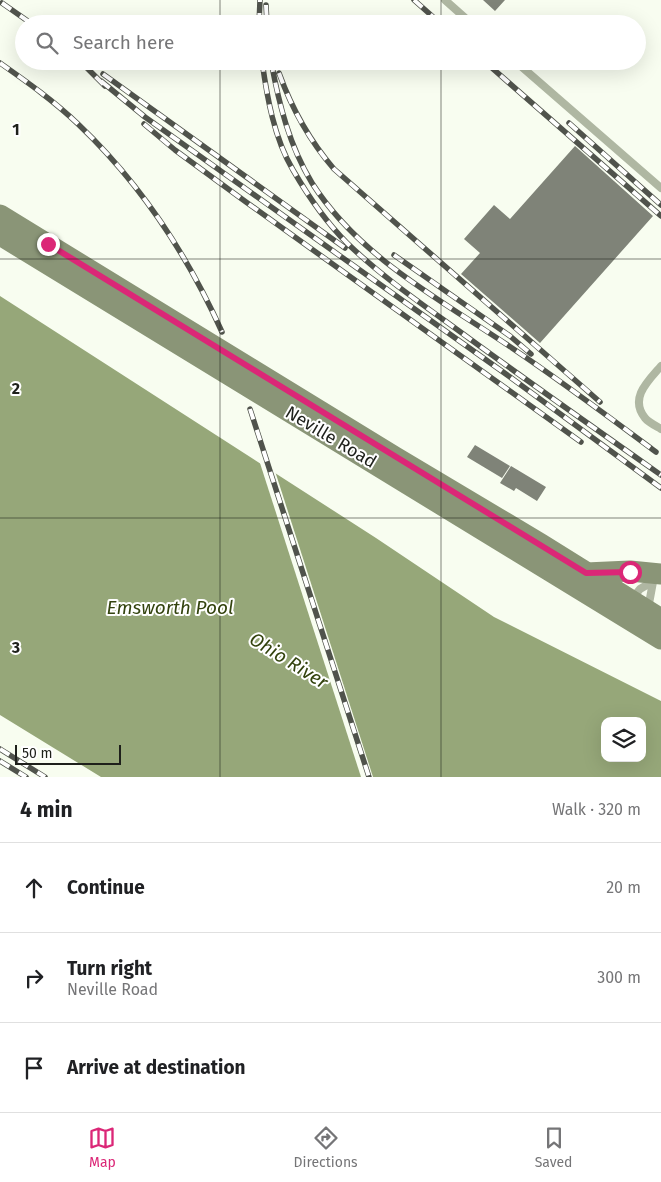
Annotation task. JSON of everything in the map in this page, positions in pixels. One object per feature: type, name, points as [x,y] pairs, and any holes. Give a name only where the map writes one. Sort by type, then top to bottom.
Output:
[{"type":"main road","name":"Neville Road","points":[[0,215],[586,573],[640,614],[661,638]]},
{"type":"main road","name":"Neville Road","points":[[0,235],[640,614]]},
{"type":"main road","points":[[586,573],[630,572],[658,578]]},
{"type":"lane","points":[[445,0],[462,15]]},
{"type":"lane","points":[[525,70],[661,188]]},
{"type":"lane","points":[[661,366],[647,382],[640,395],[639,406],[645,419],[661,429]]},
{"type":"lane","points":[[640,614],[640,589],[658,578]]},
{"type":"lane","points":[[640,614],[658,578]]},
{"type":"water","name":"Emsworth Pool","points":[[0,296],[376,538],[494,617],[661,701],[661,777],[101,777],[0,715]]},
{"type":"pier","points":[[259,460],[275,471],[373,777],[361,777]]},
{"type":"building","points":[[483,0],[505,0],[495,11]]},
{"type":"building","points":[[575,146],[653,216],[540,343],[461,274],[480,253],[464,239],[494,205],[510,219]]},
{"type":"building","points":[[475,445],[510,466],[502,478],[467,457]]},
{"type":"building","points":[[511,466],[546,487],[537,501],[516,488],[514,491],[500,483]]},
{"type":"railway","points":[[259,15],[260,0]]},
{"type":"railway","points":[[414,0],[431,15]]},
{"type":"railway","points":[[2,3],[19,15]]},
{"type":"railway","points":[[266,5],[267,15]]},
{"type":"railway","points":[[0,63],[69,116],[122,170],[142,195],[177,247],[222,332]]},
{"type":"railway","points":[[89,70],[105,86]]},
{"type":"railway","points":[[263,70],[272,117],[286,158],[318,208],[347,243],[407,293],[661,475]]},
{"type":"railway","points":[[273,70],[286,124],[304,169],[331,209],[353,233],[403,275],[585,399],[656,452]]},
{"type":"railway","points":[[494,70],[661,216]]},
{"type":"railway","points":[[279,73],[302,124],[334,169],[600,402]]},
{"type":"railway","points":[[103,74],[345,248]]},
{"type":"railway","points":[[101,81],[145,117],[510,377],[661,488]]},
{"type":"railway","points":[[569,123],[661,205]]},
{"type":"railway","points":[[144,124],[175,150],[246,202],[581,442]]},
{"type":"railway","points":[[394,255],[510,336],[531,354]]},
{"type":"railway","points":[[250,409],[369,777]]},
{"type":"railway","points":[[0,749],[45,777]]},
{"type":"railway","points":[[0,761],[26,777]]},
{"type":"route","points":[[48,244],[586,573],[630,572]]},
{"type":"water label","name":"Ohio River","points":[[289,660]]}]
